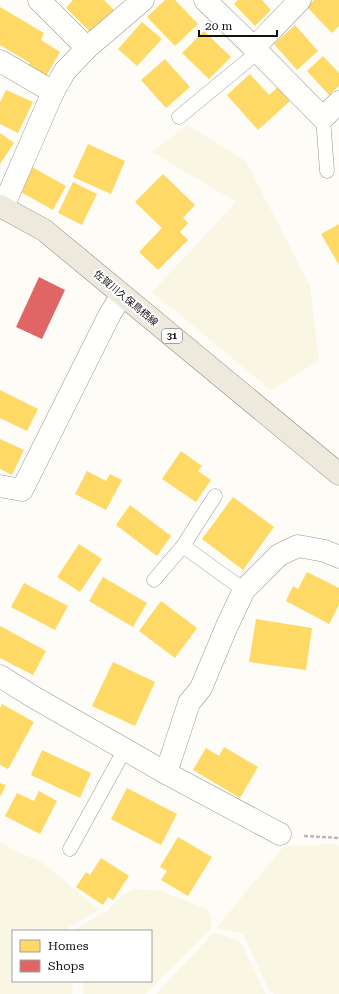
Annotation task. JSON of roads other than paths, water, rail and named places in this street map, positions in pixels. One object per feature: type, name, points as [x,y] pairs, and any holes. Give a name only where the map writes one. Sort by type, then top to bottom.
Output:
[{"type":"main road","name":"佐賀川久保鳥栖線","points":[[2,206],[44,230],[339,474]]},
{"type":"street","points":[[39,0],[87,48]]},
{"type":"street","points":[[2,206],[53,92],[65,71],[87,48],[143,0]]},
{"type":"street","points":[[205,0],[323,118],[339,102]]},
{"type":"street","points":[[256,50],[300,0]]},
{"type":"street","points":[[0,61],[53,92]]},
{"type":"street","points":[[0,486],[22,490],[110,314],[122,295]]},
{"type":"street","points":[[166,773],[189,702],[201,688],[244,590],[279,555],[298,546],[325,551],[339,557]]},
{"type":"street","points":[[0,676],[30,695],[166,773],[280,834]]},
{"type":"lane","points":[[179,117],[256,50]]},
{"type":"lane","points":[[323,118],[327,171]]},
{"type":"lane","points":[[154,580],[183,546],[215,496]]},
{"type":"lane","points":[[183,546],[244,590]]},
{"type":"lane","points":[[70,849],[125,749]]}]
